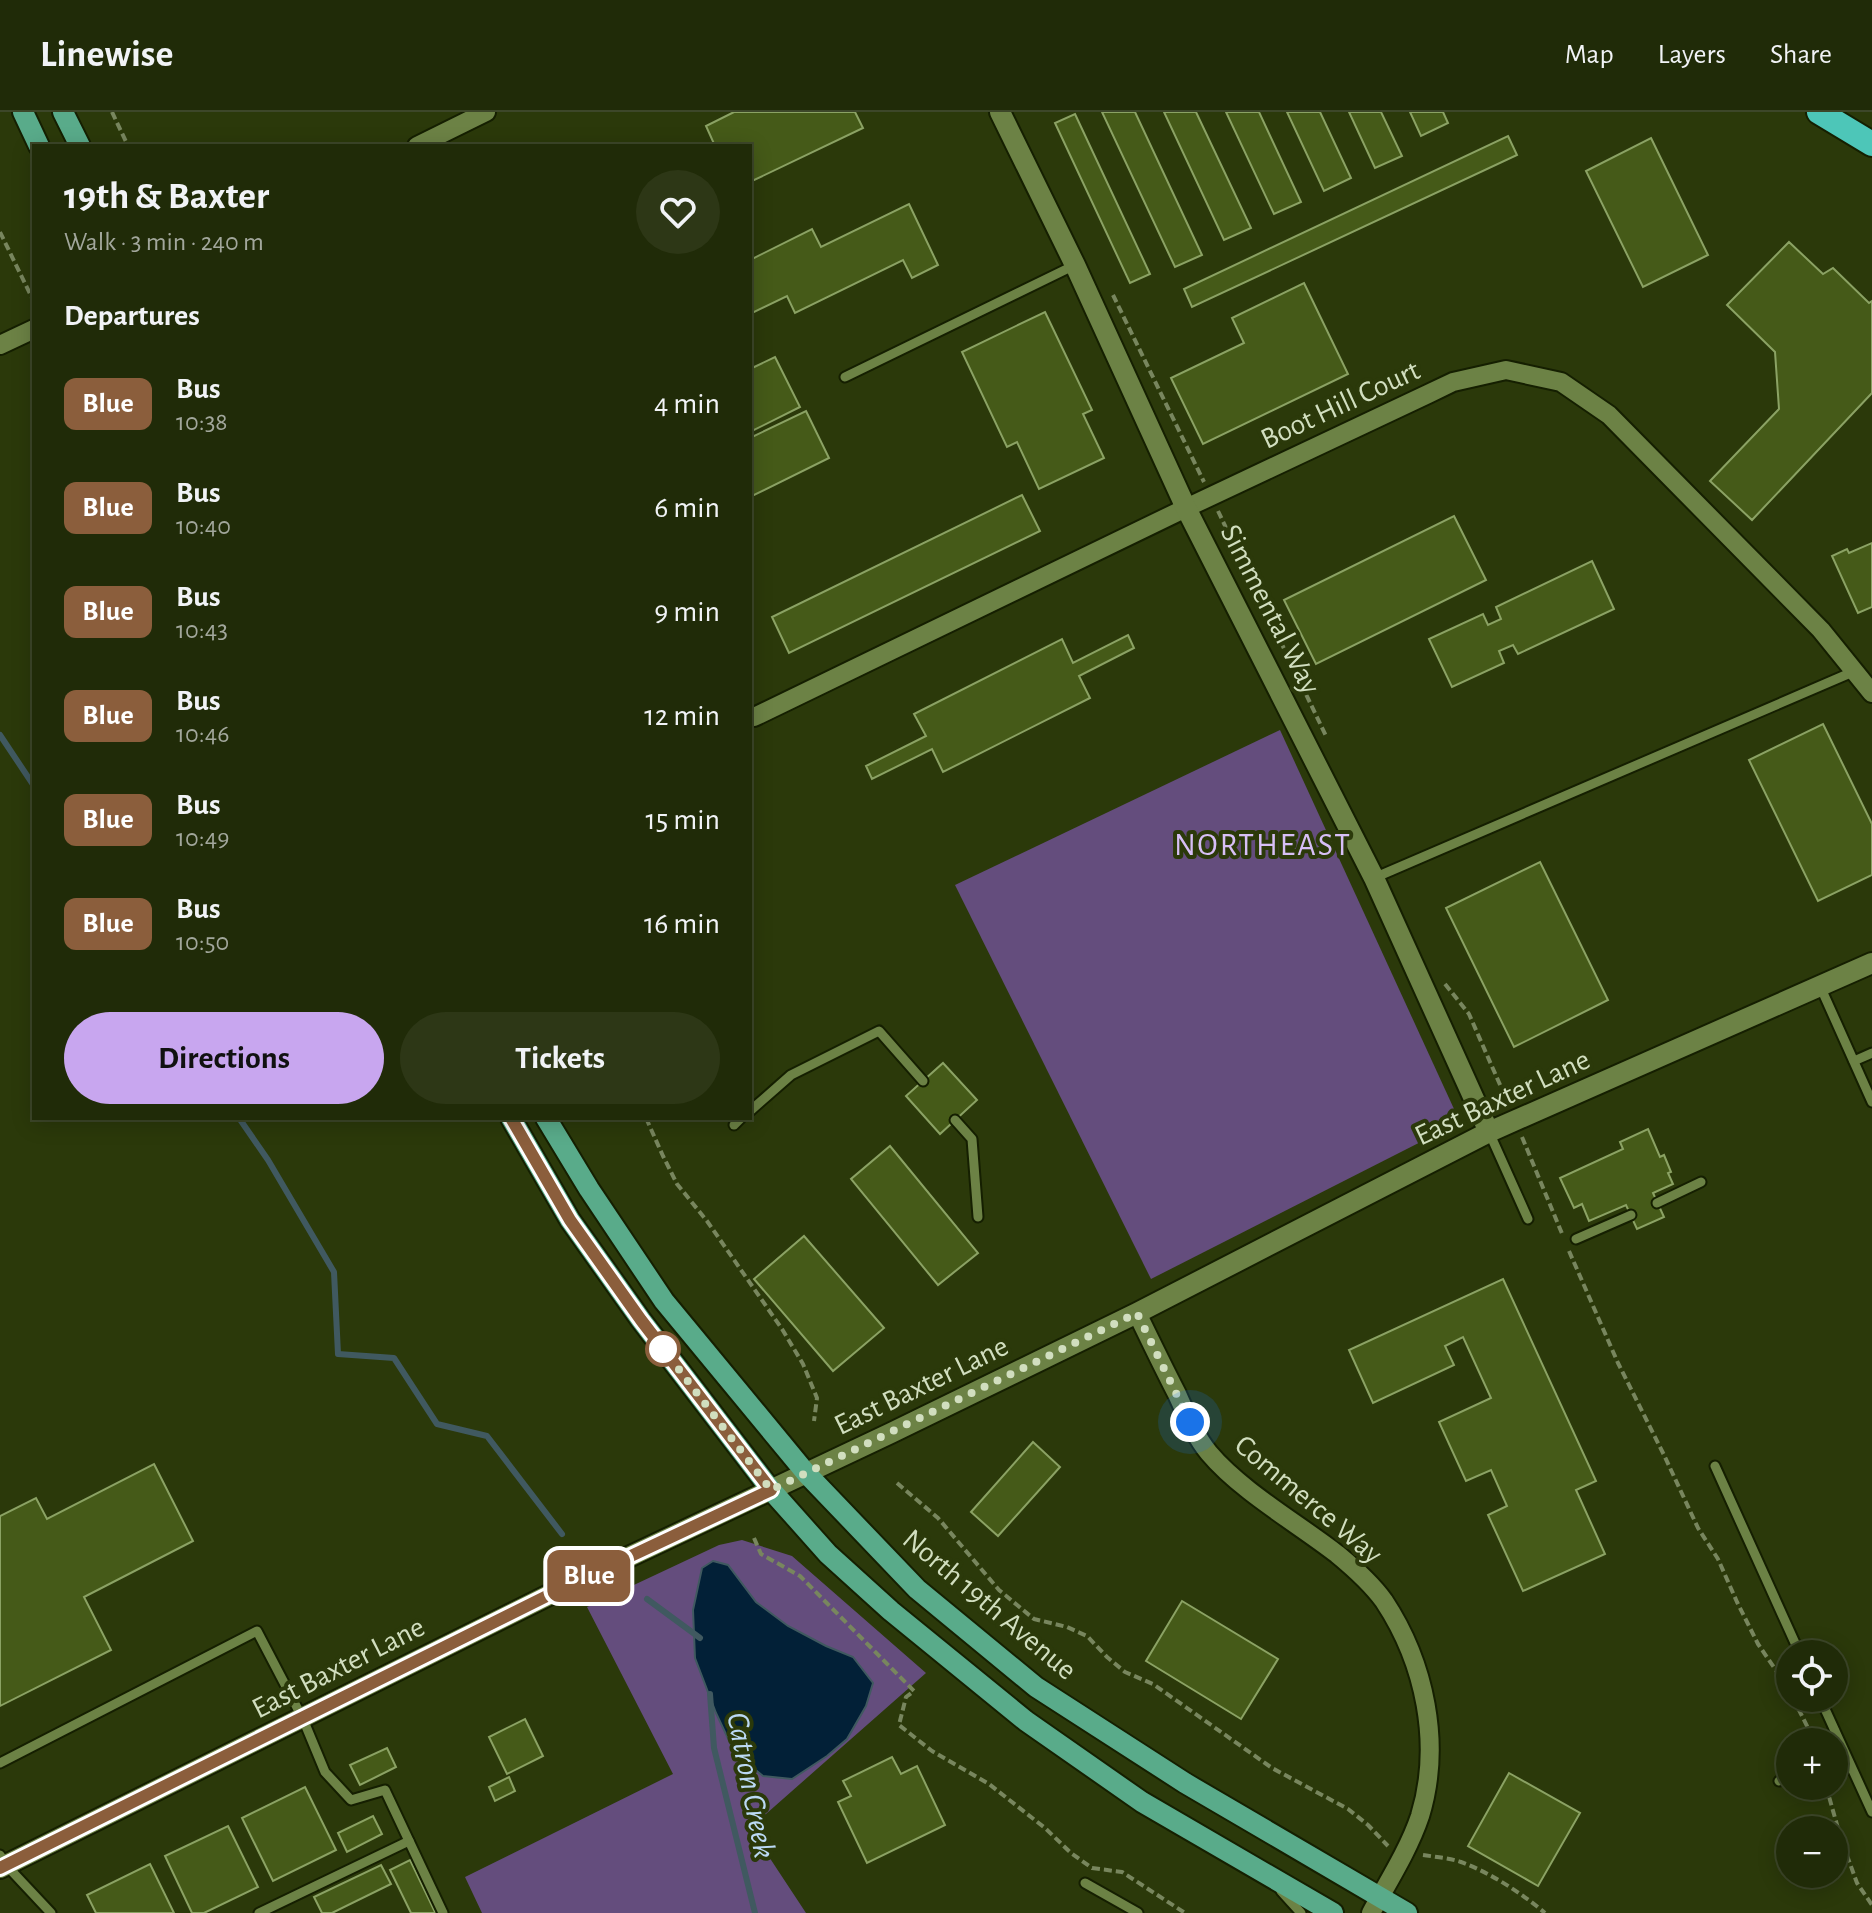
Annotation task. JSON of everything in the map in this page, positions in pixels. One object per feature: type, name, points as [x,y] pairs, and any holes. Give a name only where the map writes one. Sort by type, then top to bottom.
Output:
[{"type":"highway","points":[[1819,112],[1872,144]]},
{"type":"main road","points":[[23,112],[38,144]]},
{"type":"main road","points":[[63,112],[79,144]]},
{"type":"main road","name":"Simmental Way","points":[[1000,112],[1075,265],[1186,508],[1374,878],[1489,1132]]},
{"type":"main road","name":"East Baxter Lane","points":[[2,1862],[303,1719],[565,1587],[1137,1313],[1489,1132],[1872,963]]},
{"type":"main road","points":[[512,1120],[570,1220],[641,1320],[771,1490],[828,1554],[891,1611],[1026,1721],[1142,1802],[1333,1913]]},
{"type":"main road","name":"North 19th Avenue","points":[[547,1120],[664,1301],[806,1473],[917,1589],[1036,1687],[1375,1905],[1407,1913]]},
{"type":"street","points":[[421,144],[486,112]]},
{"type":"street","points":[[0,345],[32,330]]},
{"type":"street","name":"Boot Hill Court","points":[[754,717],[1453,382],[1506,370],[1561,382],[1609,415],[1812,620],[1872,693]]},
{"type":"street","name":"Commerce Way","points":[[1137,1313],[1207,1451],[1231,1475],[1361,1575],[1383,1600],[1414,1658],[1429,1725],[1426,1788],[1419,1816],[1375,1905]]},
{"type":"lane","points":[[845,377],[1075,265]]},
{"type":"lane","points":[[1374,878],[1855,671]]},
{"type":"lane","points":[[1820,986],[1872,1102]]},
{"type":"lane","points":[[752,1109],[791,1075],[879,1031],[923,1081]]},
{"type":"lane","points":[[1854,1061],[1872,1053]]},
{"type":"lane","points":[[955,1120],[972,1139],[978,1217]]},
{"type":"lane","points":[[1489,1132],[1528,1219]]},
{"type":"lane","points":[[1657,1203],[1701,1182]]},
{"type":"lane","points":[[1576,1239],[1631,1215]]},
{"type":"lane","points":[[1715,1466],[1794,1640]]},
{"type":"lane","points":[[0,1763],[257,1631],[303,1719],[325,1772],[351,1800],[385,1790],[443,1913]]},
{"type":"lane","points":[[1848,1760],[1872,1812]]},
{"type":"lane","points":[[259,1913],[409,1841]]},
{"type":"lane","points":[[2,1862],[51,1913]]},
{"type":"lane","points":[[1268,1876],[1301,1913]]},
{"type":"lane","points":[[1085,1883],[1137,1913]]},
{"type":"path","points":[[112,112],[127,144]]},
{"type":"path","points":[[0,232],[32,298]]},
{"type":"path","points":[[647,1120],[677,1184],[707,1221],[803,1364],[817,1398],[814,1421]]},
{"type":"path","points":[[897,1483],[938,1518],[999,1590],[1034,1619],[1067,1627],[1087,1636],[1125,1672],[1153,1684],[1272,1768],[1348,1809],[1388,1846],[1403,1852],[1464,1863],[1500,1882],[1545,1913]]},
{"type":"path","points":[[754,1538],[761,1554],[800,1576],[914,1691],[906,1697],[899,1725],[932,1751],[989,1784],[1092,1868],[1122,1872],[1185,1913]]},
{"type":"path","points":[[1830,1800],[1857,1883],[1872,1905]]},
{"type":"shaded area","points":[[1280,730],[1460,1122],[1151,1279],[955,885]]},
{"type":"shaded area","points":[[742,1540],[792,1556],[926,1673],[750,1828],[806,1913],[482,1913],[465,1877],[673,1774],[587,1607],[719,1545]]},
{"type":"water","points":[[713,1561],[728,1565],[756,1602],[788,1626],[853,1657],[873,1683],[866,1706],[847,1739],[792,1779],[763,1776],[732,1747],[695,1658],[693,1610],[702,1568]]},
{"type":"building","points":[[734,112],[855,112],[863,128],[752,181],[752,144],[714,144],[706,126]]},
{"type":"building","points":[[1102,112],[1135,112],[1202,255],[1175,267]]},
{"type":"building","points":[[1164,112],[1196,112],[1251,228],[1224,240]]},
{"type":"building","points":[[1226,112],[1259,112],[1301,202],[1274,214]]},
{"type":"building","points":[[1287,112],[1320,112],[1351,178],[1324,191]]},
{"type":"building","points":[[1349,112],[1381,112],[1402,156],[1375,168]]},
{"type":"building","points":[[1410,112],[1443,112],[1448,123],[1421,136]]},
{"type":"building","points":[[1075,114],[1150,274],[1130,283],[1055,123]]},
{"type":"building","points":[[1508,136],[1517,155],[1192,307],[1184,289]]},
{"type":"building","points":[[1651,138],[1708,255],[1643,287],[1586,171]]},
{"type":"building","points":[[909,204],[938,265],[912,278],[903,260],[795,313],[787,296],[752,313],[752,259],[812,229],[821,247]]},
{"type":"building","points":[[1789,242],[1823,274],[1833,268],[1869,303],[1872,301],[1872,393],[1752,520],[1710,481],[1779,409],[1775,352],[1727,305]]},
{"type":"building","points":[[1304,283],[1348,374],[1203,444],[1171,378],[1244,343],[1232,318]]},
{"type":"building","points":[[1045,312],[1092,410],[1083,414],[1104,458],[1039,489],[1017,442],[1007,447],[962,352]]},
{"type":"building","points":[[775,357],[800,407],[752,431],[752,368]]},
{"type":"building","points":[[806,411],[829,458],[752,496],[752,437]]},
{"type":"building","points":[[1022,495],[1040,531],[789,653],[772,617]]},
{"type":"building","points":[[1454,516],[1486,580],[1316,664],[1284,600]]},
{"type":"building","points":[[1872,543],[1872,607],[1858,613],[1832,556],[1847,549],[1849,553]]},
{"type":"building","points":[[1592,561],[1614,609],[1518,654],[1513,645],[1499,651],[1504,663],[1452,687],[1429,639],[1483,614],[1488,625],[1501,619],[1496,607]]},
{"type":"building","points":[[1128,635],[1134,648],[1079,676],[1090,698],[943,772],[932,749],[872,779],[866,766],[926,736],[914,714],[1062,639],[1073,663]]},
{"type":"building","points":[[1823,724],[1872,824],[1872,875],[1818,901],[1749,760]]},
{"type":"building","points":[[1540,862],[1608,1000],[1514,1047],[1446,908]]},
{"type":"building","points":[[943,1063],[977,1100],[940,1134],[906,1096]]},
{"type":"building","points":[[1648,1129],[1660,1157],[1664,1155],[1671,1172],[1668,1173],[1673,1184],[1653,1193],[1664,1217],[1637,1229],[1626,1205],[1589,1221],[1582,1204],[1574,1208],[1560,1178],[1623,1149],[1620,1142]]},
{"type":"building","points":[[890,1146],[978,1253],[938,1285],[851,1179]]},
{"type":"building","points":[[804,1236],[884,1328],[833,1371],[754,1279]]},
{"type":"building","points":[[1503,1279],[1596,1481],[1576,1490],[1605,1554],[1523,1591],[1488,1515],[1507,1506],[1491,1470],[1466,1481],[1439,1422],[1491,1398],[1463,1337],[1445,1346],[1454,1365],[1373,1403],[1349,1350]]},
{"type":"building","points":[[1033,1442],[1060,1467],[998,1536],[971,1512]]},
{"type":"building","points":[[154,1464],[193,1541],[84,1597],[111,1650],[0,1706],[0,1516],[36,1498],[47,1519]]},
{"type":"building","points":[[1182,1601],[1278,1659],[1241,1719],[1146,1661]]},
{"type":"building","points":[[525,1719],[543,1756],[507,1774],[489,1737]]},
{"type":"building","points":[[387,1748],[396,1767],[360,1785],[350,1765]]},
{"type":"building","points":[[892,1757],[901,1774],[917,1766],[945,1825],[867,1863],[838,1802],[851,1796],[843,1781]]},
{"type":"building","points":[[1509,1773],[1580,1813],[1538,1886],[1468,1846]]},
{"type":"building","points":[[509,1777],[515,1791],[495,1801],[489,1787]]},
{"type":"building","points":[[305,1787],[336,1850],[273,1881],[242,1818]]},
{"type":"building","points":[[373,1816],[382,1834],[347,1852],[338,1833]]},
{"type":"building","points":[[228,1826],[258,1887],[204,1913],[192,1913],[165,1856]]},
{"type":"building","points":[[410,1860],[434,1913],[411,1913],[390,1870]]},
{"type":"building","points":[[150,1864],[174,1913],[96,1913],[87,1895]]},
{"type":"building","points":[[381,1865],[391,1884],[332,1913],[322,1913],[314,1897]]},
{"type":"waterway","points":[[0,735],[32,783]]},
{"type":"waterway","points":[[240,1120],[268,1160],[334,1272],[338,1354],[394,1358],[437,1424],[487,1436],[562,1534]]},
{"type":"waterway","name":"Catron Creek","points":[[647,1599],[700,1638]]},
{"type":"waterway","name":"Catron Creek","points":[[710,1694],[714,1748],[755,1913]]},
{"type":"bus line","name":"Blue","points":[[0,1868],[565,1587],[771,1490],[641,1320],[570,1220],[512,1120]]},
{"type":"district","name":"NORTHEAST","points":[[1263,844]]},
{"type":"route","points":[[663,1349],[658,1342],[771,1490],[1137,1313],[1190,1422]]}]
